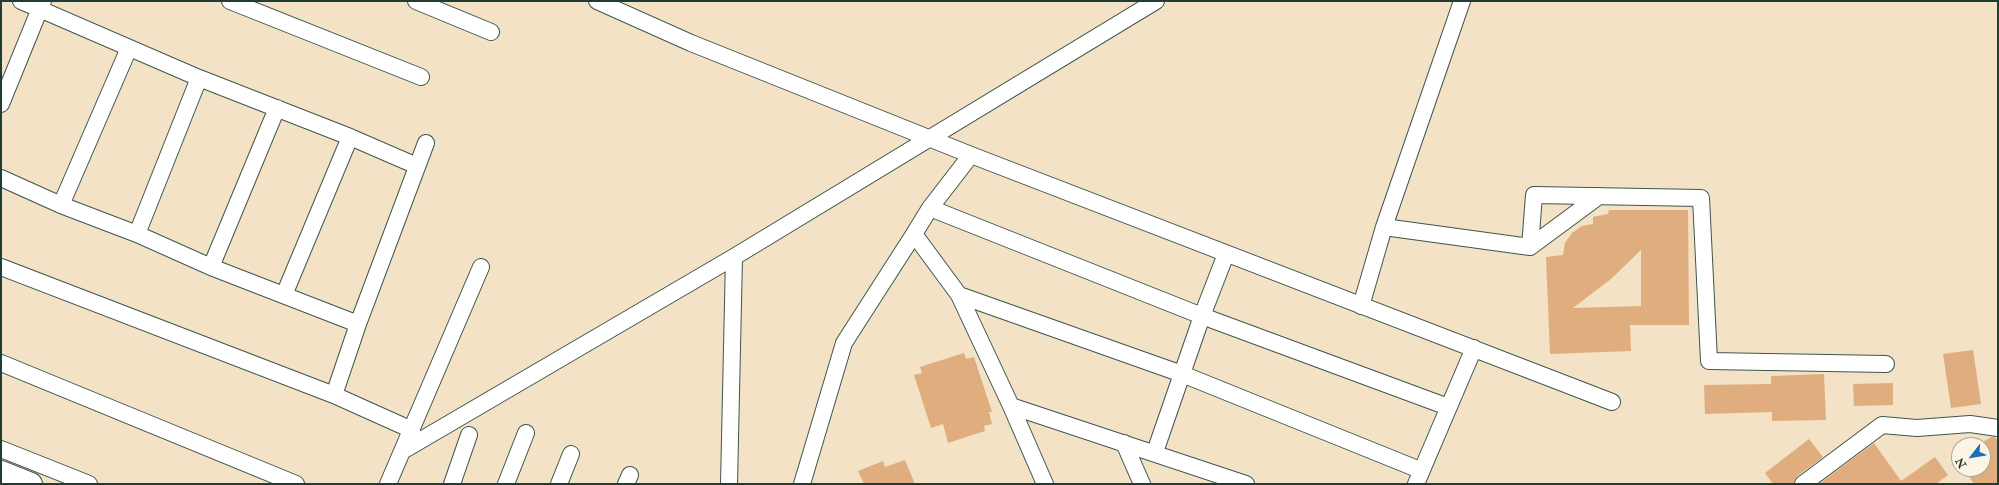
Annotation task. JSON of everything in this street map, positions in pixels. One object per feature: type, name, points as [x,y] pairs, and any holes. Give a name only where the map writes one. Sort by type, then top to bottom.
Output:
[{"type":"street","points":[[20,1],[42,5],[129,48],[199,78],[350,137],[417,166]]},
{"type":"street","points":[[230,1],[421,77]]},
{"type":"street","points":[[416,1],[491,32]]},
{"type":"street","points":[[597,1],[691,43],[929,139],[1612,402]]},
{"type":"street","points":[[404,450],[734,257],[1156,1]]},
{"type":"street","points":[[1361,306],[1384,227],[1462,1]]},
{"type":"street","points":[[1,104],[42,5]]},
{"type":"street","points":[[61,204],[129,48]]},
{"type":"street","points":[[137,234],[199,78]]},
{"type":"street","points":[[211,267],[277,108]]},
{"type":"street","points":[[284,295],[350,137]]},
{"type":"street","points":[[334,395],[358,324],[426,143]]},
{"type":"street","points":[[802,484],[844,343],[930,208],[971,155]]},
{"type":"street","points":[[1,178],[137,234],[211,267],[358,324]]},
{"type":"street","points":[[1530,247],[1534,195],[1701,198],[1709,361],[1886,364]]},
{"type":"street","points":[[1384,227],[1530,247],[1599,196]]},
{"type":"street","points":[[930,208],[1202,316],[1448,407]]},
{"type":"street","points":[[914,234],[959,294],[1045,484]]},
{"type":"street","points":[[1155,452],[1202,316],[1226,254]]},
{"type":"street","points":[[730,484],[734,257]]},
{"type":"street","points":[[1,267],[334,395],[412,430]]},
{"type":"street","points":[[388,484],[404,450],[481,267]]},
{"type":"street","points":[[959,294],[1182,374],[1418,477],[1474,348]]},
{"type":"street","points":[[1,362],[296,484]]},
{"type":"street","points":[[1011,406],[1155,452],[1246,484]]},
{"type":"street","points":[[1802,484],[1882,425],[1917,428],[1970,424],[1998,428]]},
{"type":"street","points":[[506,484],[526,433]]},
{"type":"street","points":[[452,484],[468,436]]},
{"type":"street","points":[[1124,442],[1142,484]]},
{"type":"street","points":[[1,449],[89,484]]},
{"type":"street","points":[[559,484],[571,454]]},
{"type":"street","points":[[1,472],[31,484]]},
{"type":"building","points":[[1609,210],[1688,210],[1689,325],[1630,325],[1631,351],[1550,354],[1546,257],[1563,255],[1565,243],[1572,233],[1582,226],[1593,224],[1593,217],[1608,214]],"holes":[[[1641,250],[1641,306],[1573,308],[1611,279]]]},
{"type":"building","points":[[1973,350],[1981,404],[1951,408],[1943,354]]},
{"type":"building","points":[[964,353],[966,359],[974,357],[992,412],[989,412],[992,424],[984,426],[985,431],[948,443],[943,424],[931,428],[914,375],[922,373],[920,367]]},
{"type":"building","points":[[1824,374],[1826,420],[1772,421],[1772,412],[1705,414],[1704,385],[1771,384],[1771,376]]},
{"type":"building","points":[[1893,383],[1893,405],[1854,406],[1853,384]]},
{"type":"building","points":[[1991,437],[1995,437],[1998,441],[1998,484],[1974,484],[1969,477],[1991,477]]},
{"type":"building","points":[[1809,439],[1823,457],[1797,476],[1794,484],[1773,484],[1765,473]]},
{"type":"building","points":[[1874,443],[1901,481],[1935,457],[1948,475],[1936,484],[1819,484]]},
{"type":"building","points":[[905,460],[915,484],[864,484],[858,471],[883,461],[885,467]]}]
